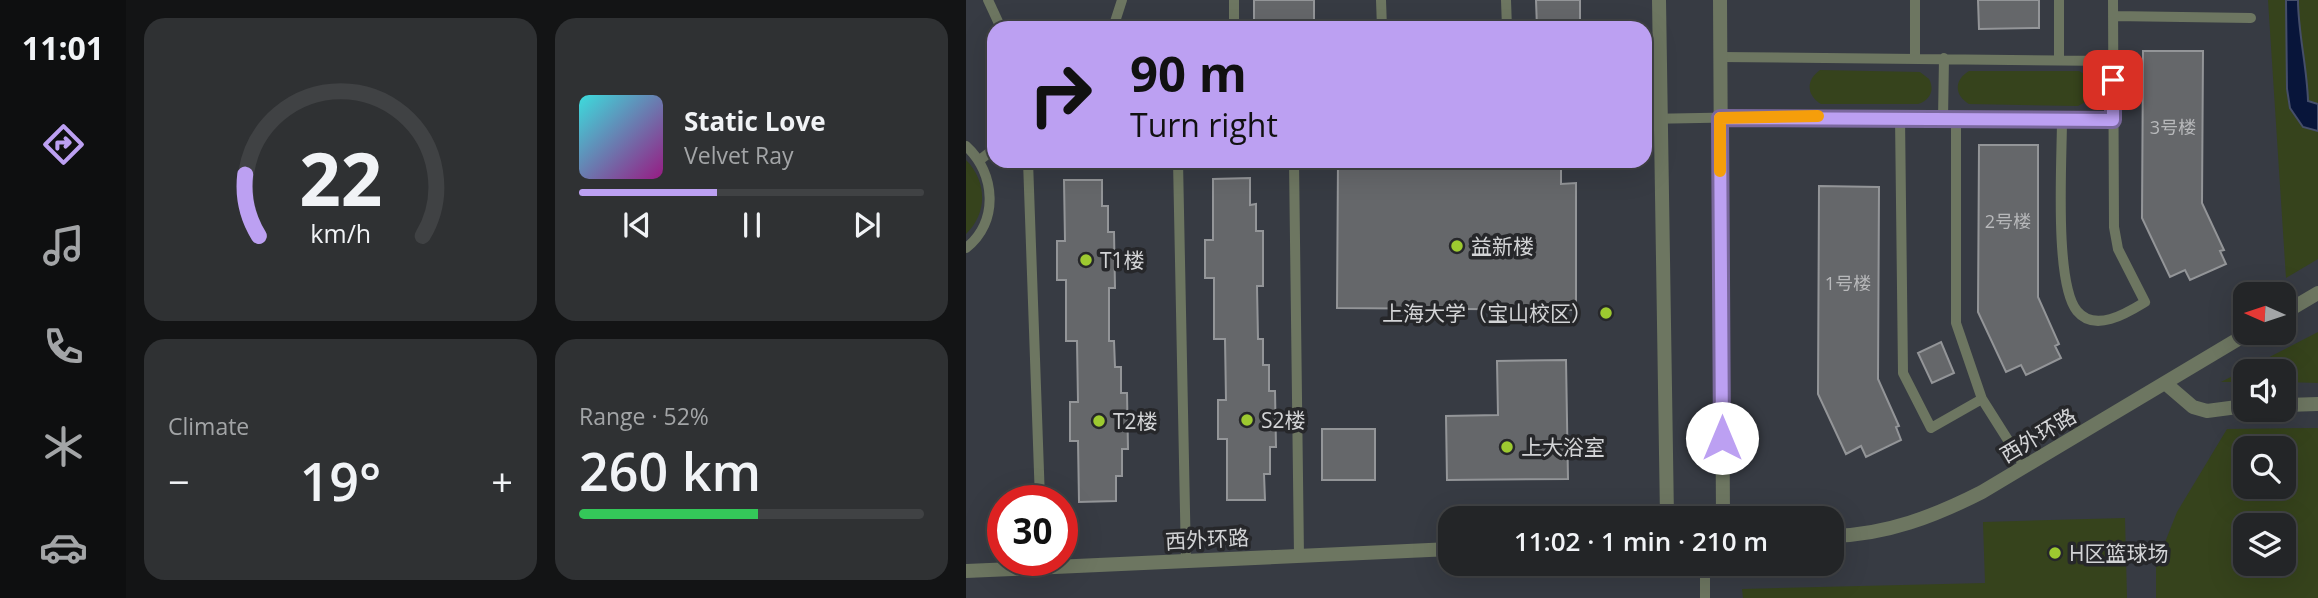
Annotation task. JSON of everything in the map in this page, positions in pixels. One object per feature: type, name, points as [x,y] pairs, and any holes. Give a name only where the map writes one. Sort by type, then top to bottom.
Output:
[{"type":"street","points":[[1659,0],[1667,506]]},
{"type":"street","points":[[1720,0],[1723,506]]},
{"type":"street","points":[[2296,306],[2318,293]]},
{"type":"street","name":"西外环路","points":[[1844,535],[1872,532],[1941,513],[2025,467],[2233,342]]},
{"type":"street","points":[[2165,383],[2193,407],[2207,411],[2233,408]]},
{"type":"street","points":[[2296,405],[2318,404]]},
{"type":"street","name":"西外环路","points":[[1078,563],[1438,550]]},
{"type":"street","name":"西外环路","points":[[966,571],[987,569]]},
{"type":"lane","points":[[989,0],[997,21]]},
{"type":"lane","points":[[1115,21],[1122,0]]},
{"type":"lane","points":[[1234,0],[1234,21]]},
{"type":"lane","points":[[1381,0],[1382,21]]},
{"type":"lane","points":[[1506,0],[1507,21]]},
{"type":"lane","points":[[1915,0],[1915,58]]},
{"type":"lane","points":[[2059,0],[2059,59]]},
{"type":"lane","points":[[2062,119],[2064,280],[2076,311],[2088,319],[2101,321],[2121,317],[2145,302],[2115,239],[2112,0]]},
{"type":"lane","points":[[2113,16],[2251,18]]},
{"type":"lane","points":[[1720,57],[2113,61]]},
{"type":"lane","points":[[1943,119],[1944,58]]},
{"type":"lane","points":[[1652,119],[1900,117],[2113,120]]},
{"type":"lane","points":[[1900,117],[1903,373],[1931,428],[1982,399]]},
{"type":"lane","points":[[1956,119],[1956,323],[1982,399],[2025,467]]},
{"type":"lane","points":[[966,146],[981,159],[989,181],[990,212],[979,238],[966,248]]},
{"type":"lane","points":[[981,159],[987,154]]},
{"type":"lane","points":[[1028,168],[1039,485]]},
{"type":"lane","points":[[1178,168],[1185,561]]},
{"type":"lane","points":[[1294,168],[1299,556]]},
{"type":"lane","points":[[1705,576],[1705,598]]},
{"type":"shaded area","name":"上海大学（宝山校区）","points":[[966,0],[2318,0],[2318,598],[966,598]]},
{"type":"green space","points":[[2268,0],[2318,0],[2318,259],[2286,278]]},
{"type":"green space","points":[[1820,70],[1920,72],[1929,79],[1931,91],[1926,100],[1918,104],[1821,104],[1810,92],[1812,78]]},
{"type":"green space","points":[[1969,71],[2079,71],[2089,77],[2093,89],[2089,100],[2078,106],[1969,104],[1958,92],[1958,83]]},
{"type":"green space","points":[[966,160],[978,177],[982,197],[978,217],[966,234]]},
{"type":"green space","points":[[2318,332],[2318,383],[2296,382],[2296,359],[2266,359]]},
{"type":"green space","points":[[2233,376],[2233,382],[2221,382]]},
{"type":"green space","points":[[2318,428],[2318,598],[2156,598],[2156,565],[2177,512],[2227,429]]},
{"type":"green space","name":"H区篮球场","points":[[2125,518],[2127,598],[1743,598],[1742,589],[1985,583],[1983,522]]},
{"type":"water","points":[[2286,0],[2298,0],[2308,101],[2318,104],[2318,131],[2303,127],[2290,108],[2287,89]]},
{"type":"building","points":[[1254,0],[1314,0],[1314,21],[1254,21]]},
{"type":"building","points":[[1536,0],[1580,0],[1580,21],[1537,21]]},
{"type":"building","points":[[1978,0],[2039,0],[2039,28],[1979,29]]},
{"type":"building","points":[[2143,51],[2203,51],[2202,203],[2224,250],[2220,251],[2226,264],[2190,280],[2185,270],[2170,277],[2142,218]]},
{"type":"building","points":[[1979,145],[2038,145],[2038,297],[2059,344],[2055,346],[2061,358],[2026,375],[2021,365],[2006,372],[1978,312]]},
{"type":"building","name":"益新楼","points":[[1338,168],[1561,168],[1561,184],[1576,183],[1576,310],[1337,308]]},
{"type":"building","points":[[1250,178],[1250,205],[1256,204],[1256,231],[1263,231],[1263,286],[1257,286],[1258,339],[1263,339],[1263,365],[1269,365],[1269,391],[1275,391],[1276,447],[1270,447],[1270,474],[1264,474],[1265,500],[1227,500],[1227,439],[1218,439],[1218,400],[1226,400],[1225,339],[1214,339],[1214,278],[1205,278],[1205,240],[1213,240],[1213,179]]},
{"type":"building","points":[[1064,180],[1102,180],[1102,206],[1108,206],[1108,232],[1114,232],[1115,288],[1109,288],[1109,341],[1114,341],[1115,367],[1121,367],[1121,393],[1127,393],[1128,449],[1122,449],[1122,476],[1116,476],[1116,501],[1079,502],[1078,441],[1070,441],[1070,402],[1078,402],[1077,341],[1066,341],[1066,280],[1057,280],[1057,241],[1065,241]]},
{"type":"building","points":[[1819,186],[1879,187],[1878,379],[1899,426],[1896,427],[1901,440],[1866,457],[1861,446],[1846,454],[1818,394]]},
{"type":"building","points":[[1941,342],[1954,373],[1932,383],[1918,353]]},
{"type":"building","name":"上大浴室","points":[[1566,360],[1568,479],[1447,480],[1446,416],[1498,415],[1497,361]]},
{"type":"building","points":[[1322,429],[1375,429],[1375,480],[1322,480]]},
{"type":"slow traffic","points":[[1720,171],[1720,118],[1818,116]]},
{"type":"place","name":"益新楼","points":[[1457,246]]},
{"type":"place","name":"T1楼","points":[[1086,260]]},
{"type":"place","name":"上海大学（宝山校区）","points":[[1606,313]]},
{"type":"place","name":"S2楼","points":[[1247,420]]},
{"type":"place","name":"T2楼","points":[[1099,421]]},
{"type":"place","name":"上大浴室","points":[[1507,447]]},
{"type":"place","name":"H区篮球场","points":[[2055,553]]},
{"type":"route","points":[[1722,438],[1720,118],[1803,116],[2113,120],[2113,80]]}]
